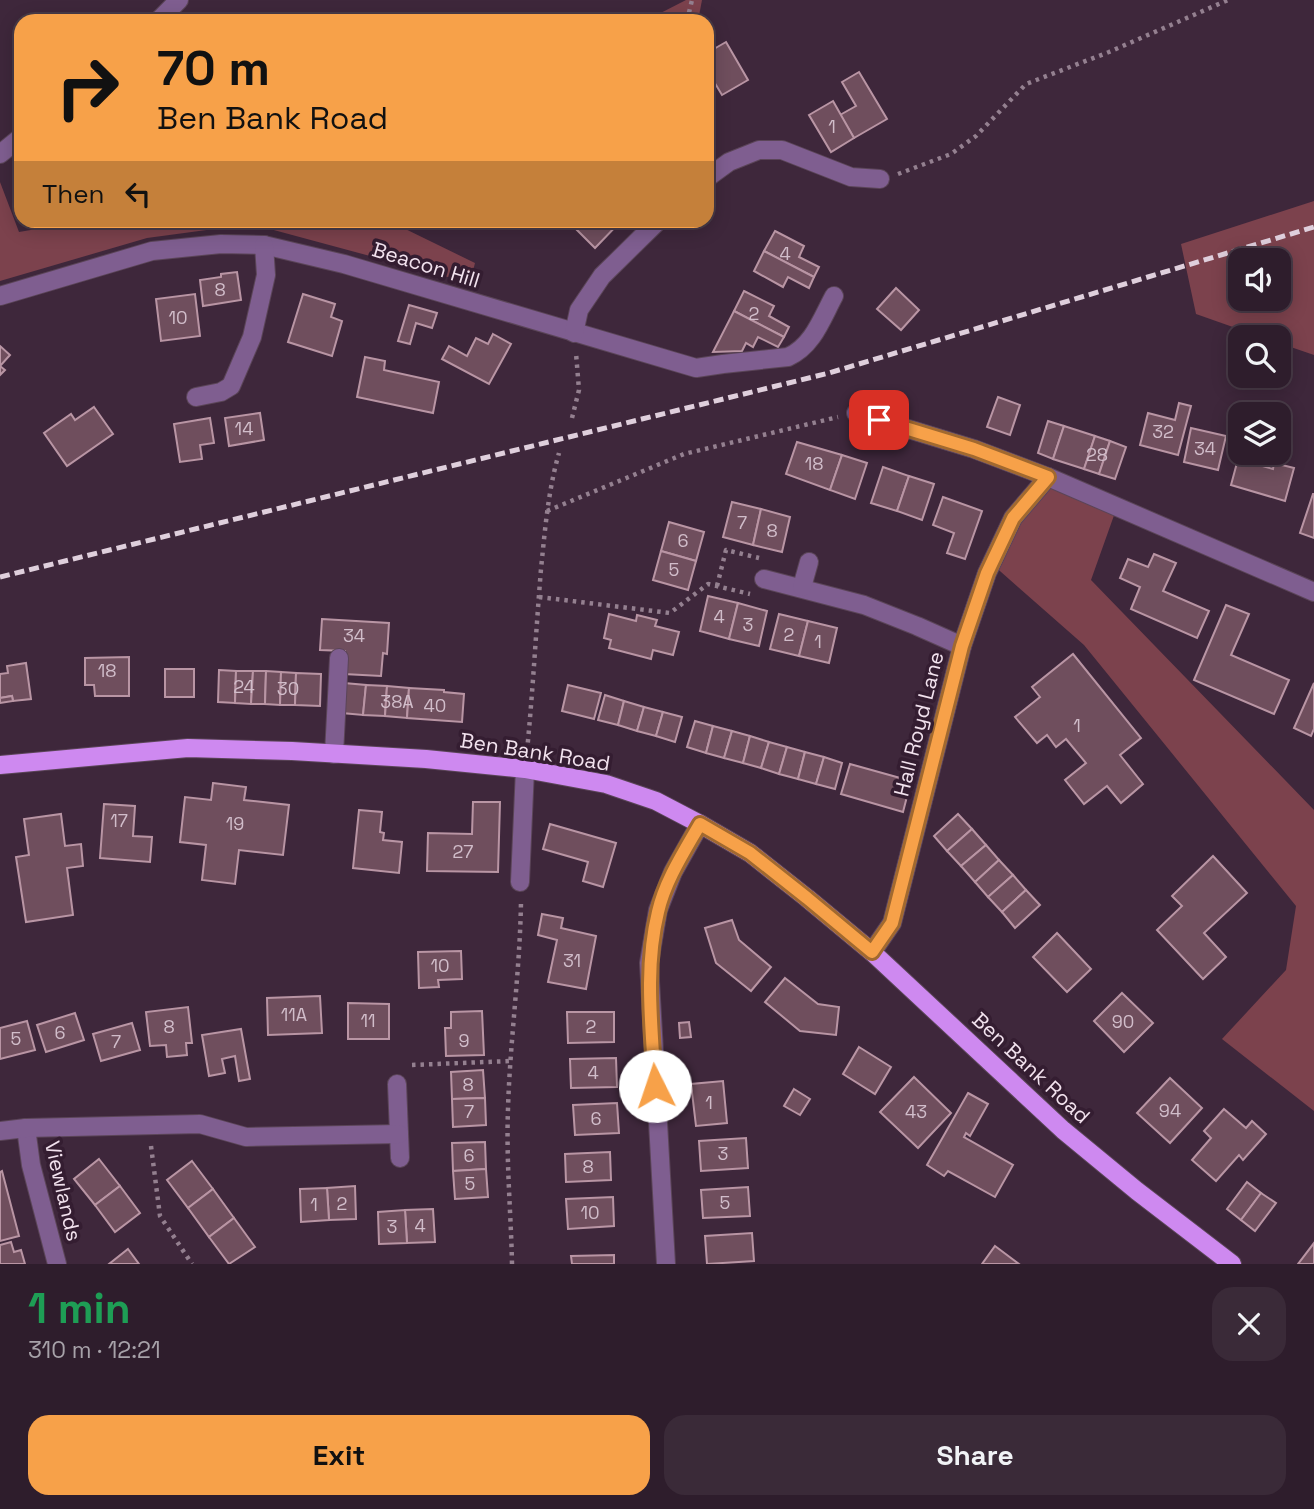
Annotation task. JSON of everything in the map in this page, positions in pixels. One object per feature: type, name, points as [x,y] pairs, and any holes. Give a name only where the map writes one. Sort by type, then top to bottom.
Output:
[{"type":"main road","name":"Ben Bank Road","points":[[0,765],[188,748],[426,759],[525,769],[606,784],[656,801],[750,853],[807,898],[872,952],[1063,1130],[1232,1264]]},
{"type":"street","points":[[165,14],[179,0]]},
{"type":"street","points":[[0,154],[14,143]]},
{"type":"street","points":[[714,173],[729,162],[759,150],[782,150],[851,177],[880,179]]},
{"type":"street","points":[[574,333],[579,310],[602,276],[651,228]]},
{"type":"street","name":"Beacon Hill","points":[[0,296],[152,251],[221,244],[264,245],[344,264],[696,368],[788,357],[797,353],[811,338],[834,296]]},
{"type":"street","points":[[197,397],[221,392],[231,386],[252,337],[266,275],[264,245]]},
{"type":"street","points":[[856,412],[974,449],[1048,477],[1314,592]]},
{"type":"street","name":"Hall Royd Lane","points":[[872,952],[892,923],[962,646],[987,573],[1013,518],[1048,477]]},
{"type":"street","points":[[802,587],[809,562]]},
{"type":"street","points":[[764,579],[864,605],[962,646]]},
{"type":"street","points":[[334,754],[339,658]]},
{"type":"street","points":[[520,882],[525,769]]},
{"type":"street","points":[[666,1264],[649,963],[658,910],[673,872],[700,824]]},
{"type":"street","points":[[397,1084],[400,1158]]},
{"type":"street","name":"Viewlands","points":[[0,1131],[200,1124],[246,1137],[399,1135]]},
{"type":"street","name":"Viewlands","points":[[26,1128],[31,1165],[57,1264]]},
{"type":"path","points":[[880,179],[951,153],[976,136],[1026,84],[1109,52],[1228,0]]},
{"type":"path","points":[[572,418],[579,390],[574,333]]},
{"type":"path","points":[[547,511],[684,453],[856,412]]},
{"type":"path","points":[[525,769],[547,511],[559,453]]},
{"type":"path","points":[[539,597],[670,614],[708,584],[717,586]]},
{"type":"path","points":[[512,1264],[508,1112],[520,937],[520,882]]},
{"type":"path","points":[[412,1065],[510,1061]]},
{"type":"path","points":[[148,1125],[160,1216],[192,1264]]},
{"type":"shaded area","points":[[686,0],[702,0],[699,14],[659,14]]},
{"type":"shaded area","points":[[0,182],[14,219],[14,228],[17,228],[19,232],[42,228],[403,228],[475,263],[470,283],[270,229],[214,229],[147,238],[0,281]]},
{"type":"shaded area","points":[[1314,201],[1314,355],[1291,347],[1291,325],[1228,325],[1196,314],[1181,244]]},
{"type":"shaded area","points":[[1048,477],[1117,507],[1091,580],[1314,810],[1314,1111],[1222,1039],[1286,970],[1296,906],[1084,645],[992,564]]},
{"type":"building","points":[[726,42],[748,80],[722,95],[714,82],[714,49]]},
{"type":"building","points":[[859,72],[887,119],[854,138],[840,115],[856,106],[842,82]]},
{"type":"building","points":[[833,101],[854,138],[831,152],[809,115]]},
{"type":"building","points":[[575,228],[614,228],[595,248]]},
{"type":"building","points":[[775,231],[804,246],[799,257],[819,267],[814,277],[764,251]]},
{"type":"building","points":[[764,251],[814,277],[809,288],[788,277],[783,287],[754,271]]},
{"type":"building","points":[[237,272],[241,300],[203,306],[200,280]]},
{"type":"building","points":[[896,288],[919,310],[901,330],[877,309]]},
{"type":"building","points":[[744,291],[774,306],[769,316],[789,327],[784,337],[734,311]]},
{"type":"building","points":[[195,294],[200,336],[161,341],[156,299]]},
{"type":"building","points":[[303,294],[335,304],[331,317],[342,321],[332,356],[288,342]]},
{"type":"building","points":[[409,305],[437,313],[432,328],[416,323],[410,344],[398,341]]},
{"type":"building","points":[[734,311],[784,337],[778,347],[758,337],[753,347],[746,343],[742,351],[713,352]]},
{"type":"building","points":[[493,334],[511,344],[489,384],[442,359],[449,346],[467,356],[476,338],[488,344]]},
{"type":"building","points":[[0,346],[10,355],[0,366]]},
{"type":"building","points":[[365,357],[385,361],[384,370],[439,382],[433,413],[357,397]]},
{"type":"building","points":[[998,397],[1020,405],[1010,435],[987,427]]},
{"type":"building","points":[[1179,403],[1191,406],[1178,455],[1140,445],[1148,413],[1175,420]]},
{"type":"building","points":[[94,407],[113,434],[67,466],[44,433],[71,414],[75,420]]},
{"type":"building","points":[[260,413],[264,440],[229,446],[225,418]]},
{"type":"building","points":[[210,418],[214,443],[200,445],[202,459],[180,462],[174,424]]},
{"type":"building","points":[[1048,421],[1064,426],[1053,459],[1038,453]]},
{"type":"building","points":[[1064,426],[1095,436],[1084,469],[1053,459]]},
{"type":"building","points":[[1191,428],[1226,436],[1218,470],[1184,462]]},
{"type":"building","points":[[1095,436],[1110,441],[1099,474],[1084,469]]},
{"type":"building","points":[[1110,441],[1126,447],[1115,479],[1099,474]]},
{"type":"building","points":[[797,442],[842,455],[830,490],[786,474]]},
{"type":"building","points":[[842,455],[867,463],[855,499],[830,490]]},
{"type":"building","points":[[1236,465],[1259,465],[1273,469],[1274,465],[1282,465],[1294,468],[1285,501],[1231,485]]},
{"type":"building","points":[[883,467],[909,476],[897,511],[871,503]]},
{"type":"building","points":[[909,476],[934,484],[922,520],[897,511]]},
{"type":"building","points":[[1314,494],[1314,538],[1300,533]]},
{"type":"building","points":[[943,497],[982,511],[965,559],[947,553],[954,533],[933,525]]},
{"type":"building","points":[[732,502],[761,509],[753,545],[723,537]]},
{"type":"building","points":[[761,509],[790,517],[782,552],[753,545]]},
{"type":"building","points":[[669,522],[704,532],[696,561],[661,551]]},
{"type":"building","points":[[661,551],[696,561],[688,590],[653,580]]},
{"type":"building","points":[[1154,554],[1176,563],[1163,591],[1209,611],[1197,638],[1131,609],[1140,587],[1120,578],[1128,559],[1148,567]]},
{"type":"building","points":[[708,596],[738,603],[729,639],[700,631]]},
{"type":"building","points":[[738,603],[767,611],[759,646],[729,639]]},
{"type":"building","points":[[1226,605],[1249,614],[1231,655],[1289,680],[1274,714],[1194,680]]},
{"type":"building","points":[[609,614],[636,621],[637,615],[657,620],[655,626],[679,632],[673,655],[653,650],[651,659],[609,648],[611,640],[604,638]]},
{"type":"building","points":[[779,614],[808,621],[799,656],[770,649]]},
{"type":"building","points":[[322,619],[389,623],[387,654],[383,653],[381,676],[344,674],[345,651],[320,650]]},
{"type":"building","points":[[808,621],[837,628],[829,663],[799,656]]},
{"type":"building","points":[[1073,654],[1141,738],[1120,755],[1143,784],[1121,803],[1107,786],[1084,804],[1065,780],[1086,763],[1066,739],[1056,747],[1047,735],[1037,743],[1015,717],[1040,697],[1032,687]]},
{"type":"building","points":[[129,657],[129,696],[95,696],[94,685],[85,685],[85,658]]},
{"type":"building","points":[[26,663],[31,699],[13,701],[12,696],[0,698],[0,674],[8,673],[7,666]]},
{"type":"building","points":[[165,669],[194,669],[194,697],[165,697]]},
{"type":"building","points":[[219,670],[236,671],[235,703],[218,702]]},
{"type":"building","points":[[236,671],[253,671],[251,704],[235,703]]},
{"type":"building","points":[[253,671],[266,671],[265,704],[251,704]]},
{"type":"building","points":[[266,671],[281,672],[280,705],[265,704]]},
{"type":"building","points":[[281,672],[296,673],[295,705],[280,705]]},
{"type":"building","points":[[296,673],[321,674],[320,706],[295,705]]},
{"type":"building","points":[[344,683],[366,685],[363,715],[342,713]]},
{"type":"building","points":[[1314,683],[1314,729],[1311,736],[1294,728]]},
{"type":"building","points":[[366,685],[387,686],[385,716],[363,715]]},
{"type":"building","points":[[568,685],[601,693],[594,719],[562,711]]},
{"type":"building","points":[[387,686],[409,688],[407,718],[385,716]]},
{"type":"building","points":[[409,688],[464,694],[462,722],[407,718]]},
{"type":"building","points":[[605,695],[624,701],[618,725],[598,720]]},
{"type":"building","points":[[12,696],[13,701],[0,703],[0,698]]},
{"type":"building","points":[[624,701],[644,707],[637,731],[618,725]]},
{"type":"building","points":[[644,707],[663,712],[656,736],[637,731]]},
{"type":"building","points":[[663,712],[682,717],[675,742],[656,736]]},
{"type":"building","points":[[695,721],[713,726],[706,753],[687,747]]},
{"type":"building","points":[[713,726],[732,731],[724,758],[706,753]]},
{"type":"building","points":[[732,731],[750,736],[743,763],[724,758]]},
{"type":"building","points":[[750,736],[769,742],[761,768],[743,763]]},
{"type":"building","points":[[769,742],[787,747],[779,774],[761,768]]},
{"type":"building","points":[[787,747],[805,752],[798,779],[779,774]]},
{"type":"building","points":[[805,752],[824,757],[816,784],[798,779]]},
{"type":"building","points":[[824,757],[842,763],[835,789],[816,784]]},
{"type":"building","points":[[850,764],[911,781],[903,812],[841,794]]},
{"type":"building","points":[[213,783],[246,787],[244,800],[289,805],[283,855],[239,850],[235,884],[202,880],[206,845],[180,842],[185,797],[211,800]]},
{"type":"building","points":[[473,802],[500,802],[498,872],[427,871],[428,833],[472,834]]},
{"type":"building","points":[[104,804],[135,806],[133,836],[152,837],[150,862],[100,858]]},
{"type":"building","points":[[359,810],[382,812],[380,832],[384,833],[383,840],[402,842],[399,873],[353,868]]},
{"type":"building","points":[[61,814],[65,846],[81,844],[83,866],[67,868],[73,915],[26,922],[16,857],[29,855],[24,819]]},
{"type":"building","points":[[958,814],[972,829],[947,851],[934,836]]},
{"type":"building","points":[[550,824],[616,843],[603,887],[583,881],[588,862],[543,849]]},
{"type":"building","points":[[972,829],[986,845],[961,866],[947,851]]},
{"type":"building","points":[[986,845],[999,860],[975,882],[961,866]]},
{"type":"building","points":[[1213,856],[1247,893],[1204,933],[1226,957],[1203,979],[1157,930],[1182,906],[1172,896]]},
{"type":"building","points":[[999,860],[1013,875],[988,897],[975,882]]},
{"type":"building","points":[[1013,875],[1026,890],[1002,912],[988,897]]},
{"type":"building","points":[[1026,890],[1040,905],[1015,928],[1002,912]]},
{"type":"building","points":[[542,914],[563,918],[561,928],[596,936],[586,989],[548,982],[557,940],[538,935]]},
{"type":"building","points":[[732,920],[739,940],[771,967],[751,991],[716,963],[705,928]]},
{"type":"building","points":[[1057,933],[1091,969],[1067,992],[1033,957]]},
{"type":"building","points":[[461,951],[462,979],[438,980],[439,987],[419,988],[418,952]]},
{"type":"building","points":[[785,978],[818,1004],[839,1007],[836,1035],[800,1031],[765,1002]]},
{"type":"building","points":[[1122,993],[1153,1023],[1124,1052],[1094,1021]]},
{"type":"building","points":[[320,996],[322,1033],[268,1035],[267,998]]},
{"type":"building","points":[[348,1003],[389,1004],[389,1039],[348,1039]]},
{"type":"building","points":[[188,1007],[192,1043],[186,1043],[187,1055],[167,1057],[166,1045],[150,1046],[146,1012]]},
{"type":"building","points":[[482,1011],[484,1055],[446,1056],[445,1028],[451,1028],[451,1012]]},
{"type":"building","points":[[567,1012],[614,1012],[614,1042],[568,1043]]},
{"type":"building","points":[[75,1013],[84,1040],[46,1052],[37,1025]]},
{"type":"building","points":[[27,1021],[35,1050],[0,1059],[0,1028]]},
{"type":"building","points":[[689,1022],[691,1037],[680,1038],[679,1023]]},
{"type":"building","points":[[132,1023],[140,1050],[101,1061],[93,1034]]},
{"type":"building","points":[[241,1029],[250,1079],[239,1081],[235,1056],[222,1059],[225,1073],[209,1076],[202,1035]]},
{"type":"building","points":[[859,1047],[891,1067],[875,1094],[843,1074]]},
{"type":"building","points":[[616,1058],[617,1087],[571,1088],[570,1059]]},
{"type":"building","points":[[483,1070],[485,1098],[452,1099],[451,1072]]},
{"type":"building","points":[[914,1077],[951,1113],[918,1148],[880,1112]]},
{"type":"building","points":[[1170,1078],[1202,1108],[1170,1143],[1137,1113]]},
{"type":"building","points":[[723,1081],[727,1123],[696,1126],[691,1084]]},
{"type":"building","points":[[794,1089],[810,1099],[800,1115],[784,1106]]},
{"type":"building","points":[[968,1093],[988,1104],[970,1136],[966,1133],[964,1137],[1013,1165],[995,1197],[948,1171],[944,1176],[927,1165]]},
{"type":"building","points":[[485,1098],[486,1125],[453,1127],[452,1099]]},
{"type":"building","points":[[617,1103],[619,1133],[575,1135],[573,1105]]},
{"type":"building","points":[[1224,1109],[1246,1128],[1252,1121],[1266,1134],[1243,1160],[1239,1155],[1216,1181],[1192,1160],[1211,1138],[1204,1131]]},
{"type":"building","points":[[746,1138],[748,1168],[701,1171],[699,1141]]},
{"type":"building","points":[[485,1142],[486,1169],[453,1171],[452,1143]]},
{"type":"building","points":[[610,1152],[611,1180],[566,1182],[565,1154]]},
{"type":"building","points":[[99,1159],[120,1186],[95,1205],[74,1179]]},
{"type":"building","points":[[192,1161],[213,1189],[188,1208],[167,1180]]},
{"type":"building","points":[[486,1169],[488,1197],[455,1199],[453,1171]]},
{"type":"building","points":[[2,1171],[19,1236],[0,1241],[0,1172]]},
{"type":"building","points":[[1247,1182],[1261,1193],[1241,1220],[1227,1209]]},
{"type":"building","points":[[120,1186],[140,1213],[115,1232],[95,1205]]},
{"type":"building","points":[[355,1186],[356,1219],[329,1220],[327,1188]]},
{"type":"building","points":[[748,1187],[750,1216],[703,1218],[701,1190]]},
{"type":"building","points":[[327,1188],[329,1220],[301,1222],[300,1189]]},
{"type":"building","points":[[213,1189],[234,1218],[209,1237],[188,1208]]},
{"type":"building","points":[[1261,1193],[1276,1203],[1255,1231],[1241,1220]]},
{"type":"building","points":[[613,1197],[614,1226],[568,1229],[566,1199]]},
{"type":"building","points":[[433,1209],[435,1242],[407,1243],[405,1210]]},
{"type":"building","points":[[405,1210],[407,1243],[379,1244],[378,1212]]},
{"type":"building","points":[[234,1218],[255,1247],[229,1264],[209,1237]]},
{"type":"building","points":[[752,1233],[754,1261],[707,1264],[705,1236]]},
{"type":"building","points":[[11,1242],[14,1252],[21,1250],[25,1264],[0,1264],[0,1245]]},
{"type":"building","points":[[1314,1243],[1314,1264],[1298,1264]]},
{"type":"building","points":[[995,1246],[1019,1264],[982,1264]]},
{"type":"building","points":[[128,1249],[139,1264],[109,1264]]},
{"type":"building","points":[[614,1255],[614,1264],[572,1264],[571,1256]]},
{"type":"railway","points":[[0,577],[829,373],[1314,227]]},
{"type":"route","points":[[655,1086],[649,963],[658,910],[673,872],[700,824],[750,853],[872,952],[892,923],[962,646],[987,573],[1013,518],[1048,477],[974,449],[879,420]]}]
